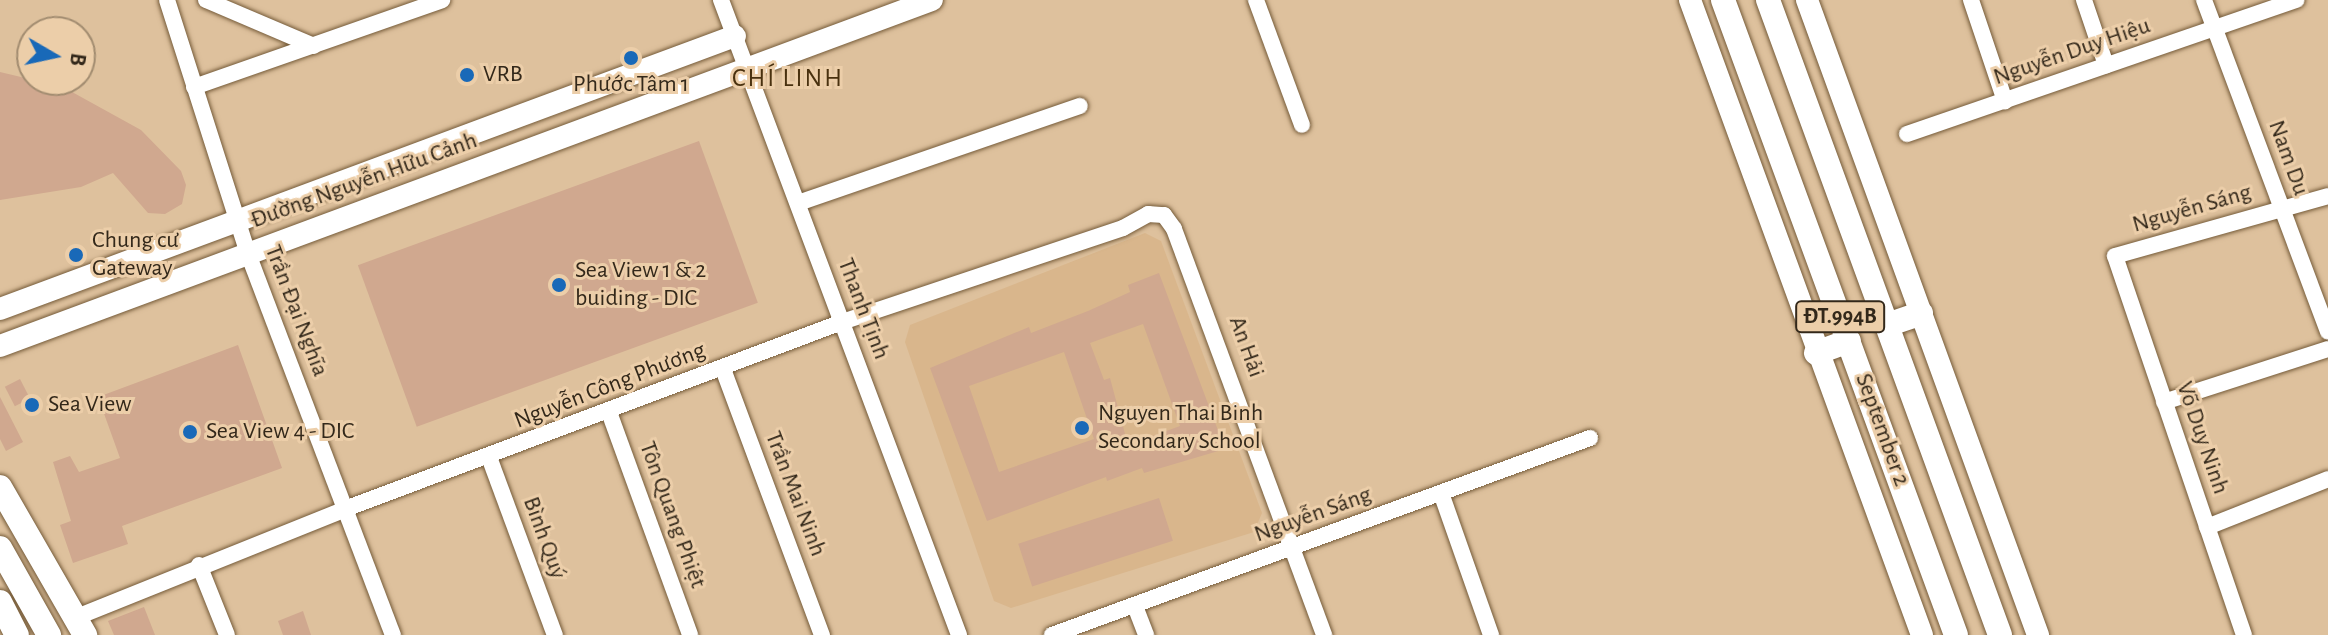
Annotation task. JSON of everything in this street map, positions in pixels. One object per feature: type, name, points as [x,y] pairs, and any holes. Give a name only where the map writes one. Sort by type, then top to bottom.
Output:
[{"type":"main road","name":"Đường Nguyễn Hữu Cảnh","points":[[0,346],[247,251],[932,0]]},
{"type":"main road","name":"September 2","points":[[1690,0],[1816,353],[1922,635]]},
{"type":"main road","name":"September 2","points":[[1723,0],[1956,635]]},
{"type":"main road","name":"September 2","points":[[1768,0],[2000,635]]},
{"type":"main road","name":"ĐT.994B","points":[[1807,0],[2038,635]]},
{"type":"main road","name":"Đường Nguyễn Hữu Cảnh","points":[[0,309],[735,36]]},
{"type":"main road","points":[[1887,325],[1921,313]]},
{"type":"main road","points":[[1816,353],[1849,341]]},
{"type":"main road","points":[[0,487],[81,626]]},
{"type":"main road","points":[[0,548],[49,635]]},
{"type":"main road","points":[[0,602],[17,635]]},
{"type":"street","name":"Trần Đại Nghĩa","points":[[167,0],[247,251],[393,635]]},
{"type":"street","points":[[206,0],[314,46]]},
{"type":"street","points":[[194,87],[442,0]]},
{"type":"street","name":"Thanh Tịnh","points":[[721,0],[959,635]]},
{"type":"street","points":[[1256,0],[1302,125]]},
{"type":"street","points":[[1971,0],[2005,101]]},
{"type":"street","points":[[2084,0],[2106,65]]},
{"type":"street","name":"Nam Du","points":[[2204,0],[2328,332]]},
{"type":"street","name":"Nguyễn Duy Hiệu","points":[[1907,134],[2297,0]]},
{"type":"street","points":[[798,203],[1080,106]]},
{"type":"street","name":"Nguyễn Sáng","points":[[2115,256],[2328,196]]},
{"type":"street","name":"Nguyễn Công Phương","points":[[81,626],[199,565],[345,509],[842,322],[1075,245],[1148,214],[1164,215]]},
{"type":"street","name":"An Hải","points":[[1164,215],[1206,310],[1324,635]]},
{"type":"street","name":"Võ Duy Ninh","points":[[2115,256],[2244,635]]},
{"type":"street","points":[[2164,402],[2328,349]]},
{"type":"street","name":"Trần Mai Ninh","points":[[723,369],[822,635]]},
{"type":"street","name":"Tôn Quang Phiệt","points":[[609,412],[690,635]]},
{"type":"street","name":"Nguyễn Sáng","points":[[1052,635],[1590,438]]},
{"type":"street","name":"Bình Quý","points":[[489,457],[555,635]]},
{"type":"street","points":[[2207,527],[2328,479]]},
{"type":"street","points":[[1441,493],[1491,635]]},
{"type":"street","points":[[199,565],[227,635]]},
{"type":"street","points":[[1135,606],[1146,635]]},
{"type":"shaded area","name":"Nguyen Thai Binh Secondary School","points":[[1145,233],[1161,241],[1262,513],[1254,532],[1011,608],[994,601],[905,342],[910,325]]},
{"type":"building","points":[[0,72],[16,76],[16,96],[79,96],[141,130],[181,171],[186,185],[182,204],[165,214],[148,213],[113,173],[81,187],[0,200]]},
{"type":"building","name":"Sea View 1 & 2 buiding - DIC","points":[[699,141],[758,303],[417,427],[358,265]]},
{"type":"building","points":[[1159,273],[1225,449],[1144,473],[1142,468],[1107,481],[1106,477],[987,521],[930,368],[1029,327],[1031,333],[1088,311],[1130,292],[1128,285]],"holes":[[[1143,324],[1180,426],[1128,445],[1110,378],[1104,380],[1090,343]],[[1064,352],[1094,439],[999,472],[969,386]]]},
{"type":"building","name":"Sea View 4 - DIC","points":[[238,345],[282,468],[122,526],[128,544],[73,563],[60,525],[71,521],[53,462],[70,456],[79,472],[120,458],[98,397]]},
{"type":"building","points":[[20,379],[30,399],[15,406],[5,387]]},
{"type":"building","points":[[0,397],[23,442],[6,451],[0,439]]},
{"type":"building","points":[[1159,498],[1173,541],[1032,587],[1018,544]]},
{"type":"building","points":[[144,607],[155,635],[114,635],[108,621]]},
{"type":"building","points":[[303,611],[311,635],[283,635],[278,621]]},
{"type":"place","name":"Phước Tâm 1","points":[[631,58]]},
{"type":"place","name":"VRB","points":[[467,75]]},
{"type":"place","name":"Chung cư Gateway","points":[[76,255]]},
{"type":"place","name":"Sea View 1 & 2 buiding - DIC","points":[[559,285]]},
{"type":"place","name":"Sea View","points":[[32,405]]},
{"type":"place","name":"Nguyen Thai Binh Secondary School","points":[[1082,428]]},
{"type":"place","name":"Sea View 4 - DIC","points":[[190,432]]},
{"type":"district","name":"CHÍ LINH","points":[[788,79]]}]
